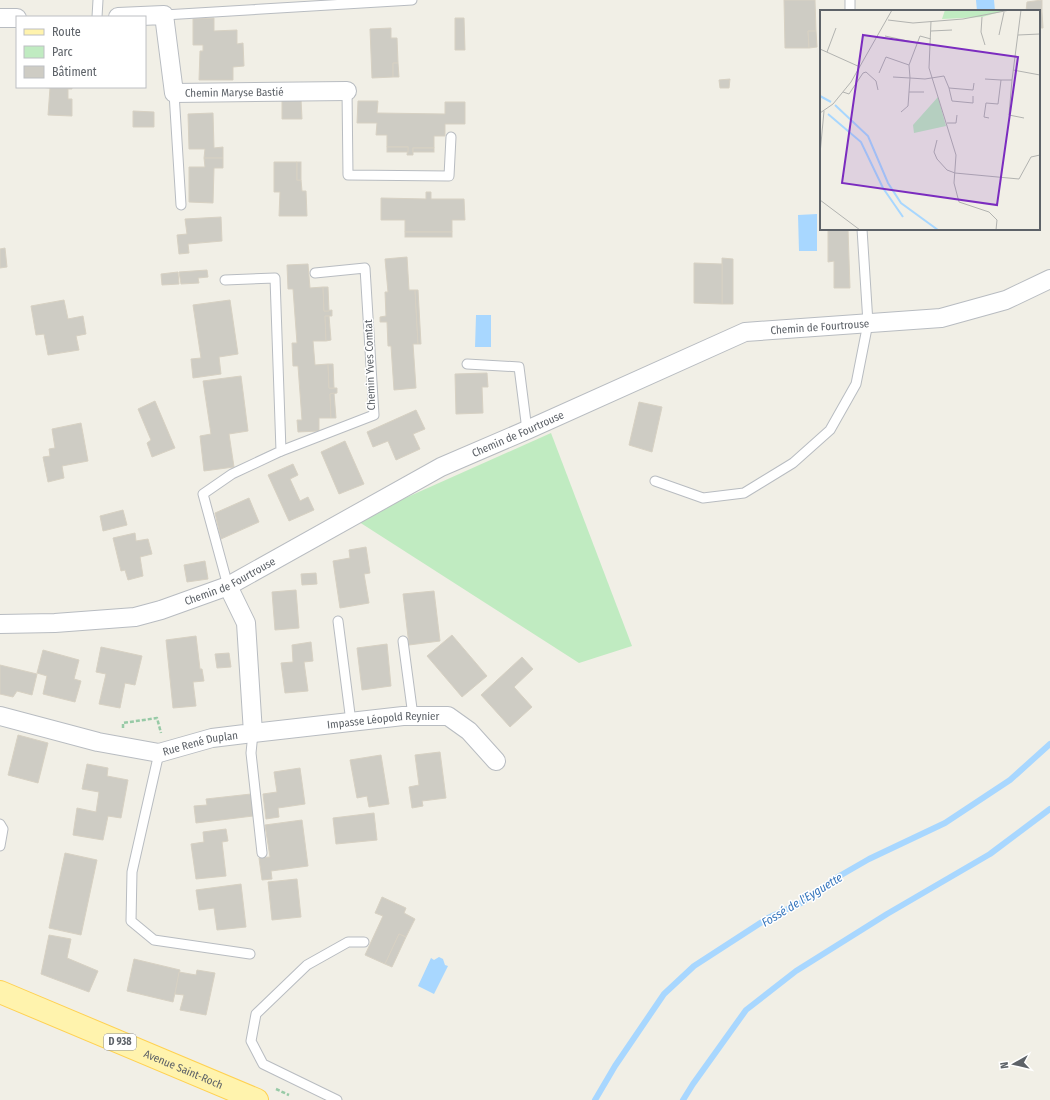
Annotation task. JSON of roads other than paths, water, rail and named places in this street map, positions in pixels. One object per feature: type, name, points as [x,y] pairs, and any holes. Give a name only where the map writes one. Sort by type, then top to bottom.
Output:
[{"type":"main road","name":"Avenue Saint-Roch","points":[[0,992],[225,1094],[256,1100]]},
{"type":"street","points":[[141,16],[164,15]]},
{"type":"street","name":"Chemin Maryse Bastié","points":[[164,15],[174,93],[348,91]]},
{"type":"street","points":[[0,18],[16,18]]},
{"type":"street","name":"Chemin de Fourtrouse","points":[[0,624],[55,623],[135,617],[161,610],[228,586],[441,466],[527,430],[745,332],[941,318],[1006,300],[1050,279]]},
{"type":"street","name":"Rue René Duplan","points":[[0,718],[98,742],[160,753],[212,738],[253,734],[246,623],[228,586]]},
{"type":"street","name":"Impasse Léopold Reynier","points":[[253,734],[413,716],[448,716],[470,731],[496,761]]},
{"type":"lane","points":[[97,16],[98,0]]},
{"type":"lane","points":[[164,15],[412,0]]},
{"type":"lane","points":[[348,91],[348,175],[449,176],[451,137]]},
{"type":"lane","points":[[174,93],[181,205]]},
{"type":"lane","points":[[655,481],[703,498],[744,493],[793,463],[830,430],[856,384],[868,323],[862,230]]},
{"type":"lane","name":"Chemin Yves Comtat","points":[[228,586],[203,494],[232,474],[281,451],[374,415],[366,268],[315,273]]},
{"type":"lane","points":[[225,280],[275,278],[281,451]]},
{"type":"lane","points":[[467,364],[519,367],[527,430]]},
{"type":"lane","points":[[338,620],[351,722]]},
{"type":"lane","points":[[403,641],[413,716]]},
{"type":"lane","points":[[253,734],[251,753],[262,853]]},
{"type":"lane","points":[[160,753],[132,872],[131,921],[154,940],[250,954]]},
{"type":"lane","points":[[0,824],[3,829],[0,846]]},
{"type":"lane","points":[[337,1100],[263,1064],[251,1041],[252,1034],[256,1014],[307,965],[348,942],[364,942]]},
{"type":"water","points":[[976,0],[994,0],[995,10],[977,10]]},
{"type":"water","points":[[817,214],[817,251],[799,251],[798,215]]},
{"type":"water","points":[[476,315],[491,315],[491,347],[475,347]]},
{"type":"water","points":[[439,957],[443,959],[445,965],[448,966],[434,994],[418,986],[431,958],[434,960]]},
{"type":"waterway","name":"Fossé de l'Eyguette","points":[[595,1100],[615,1066],[664,994],[694,966],[768,918],[803,902],[836,878],[869,859],[945,823],[1010,780],[1050,744]]},
{"type":"waterway","points":[[683,1100],[746,1010],[796,971],[887,914],[990,854],[1050,809]]}]
